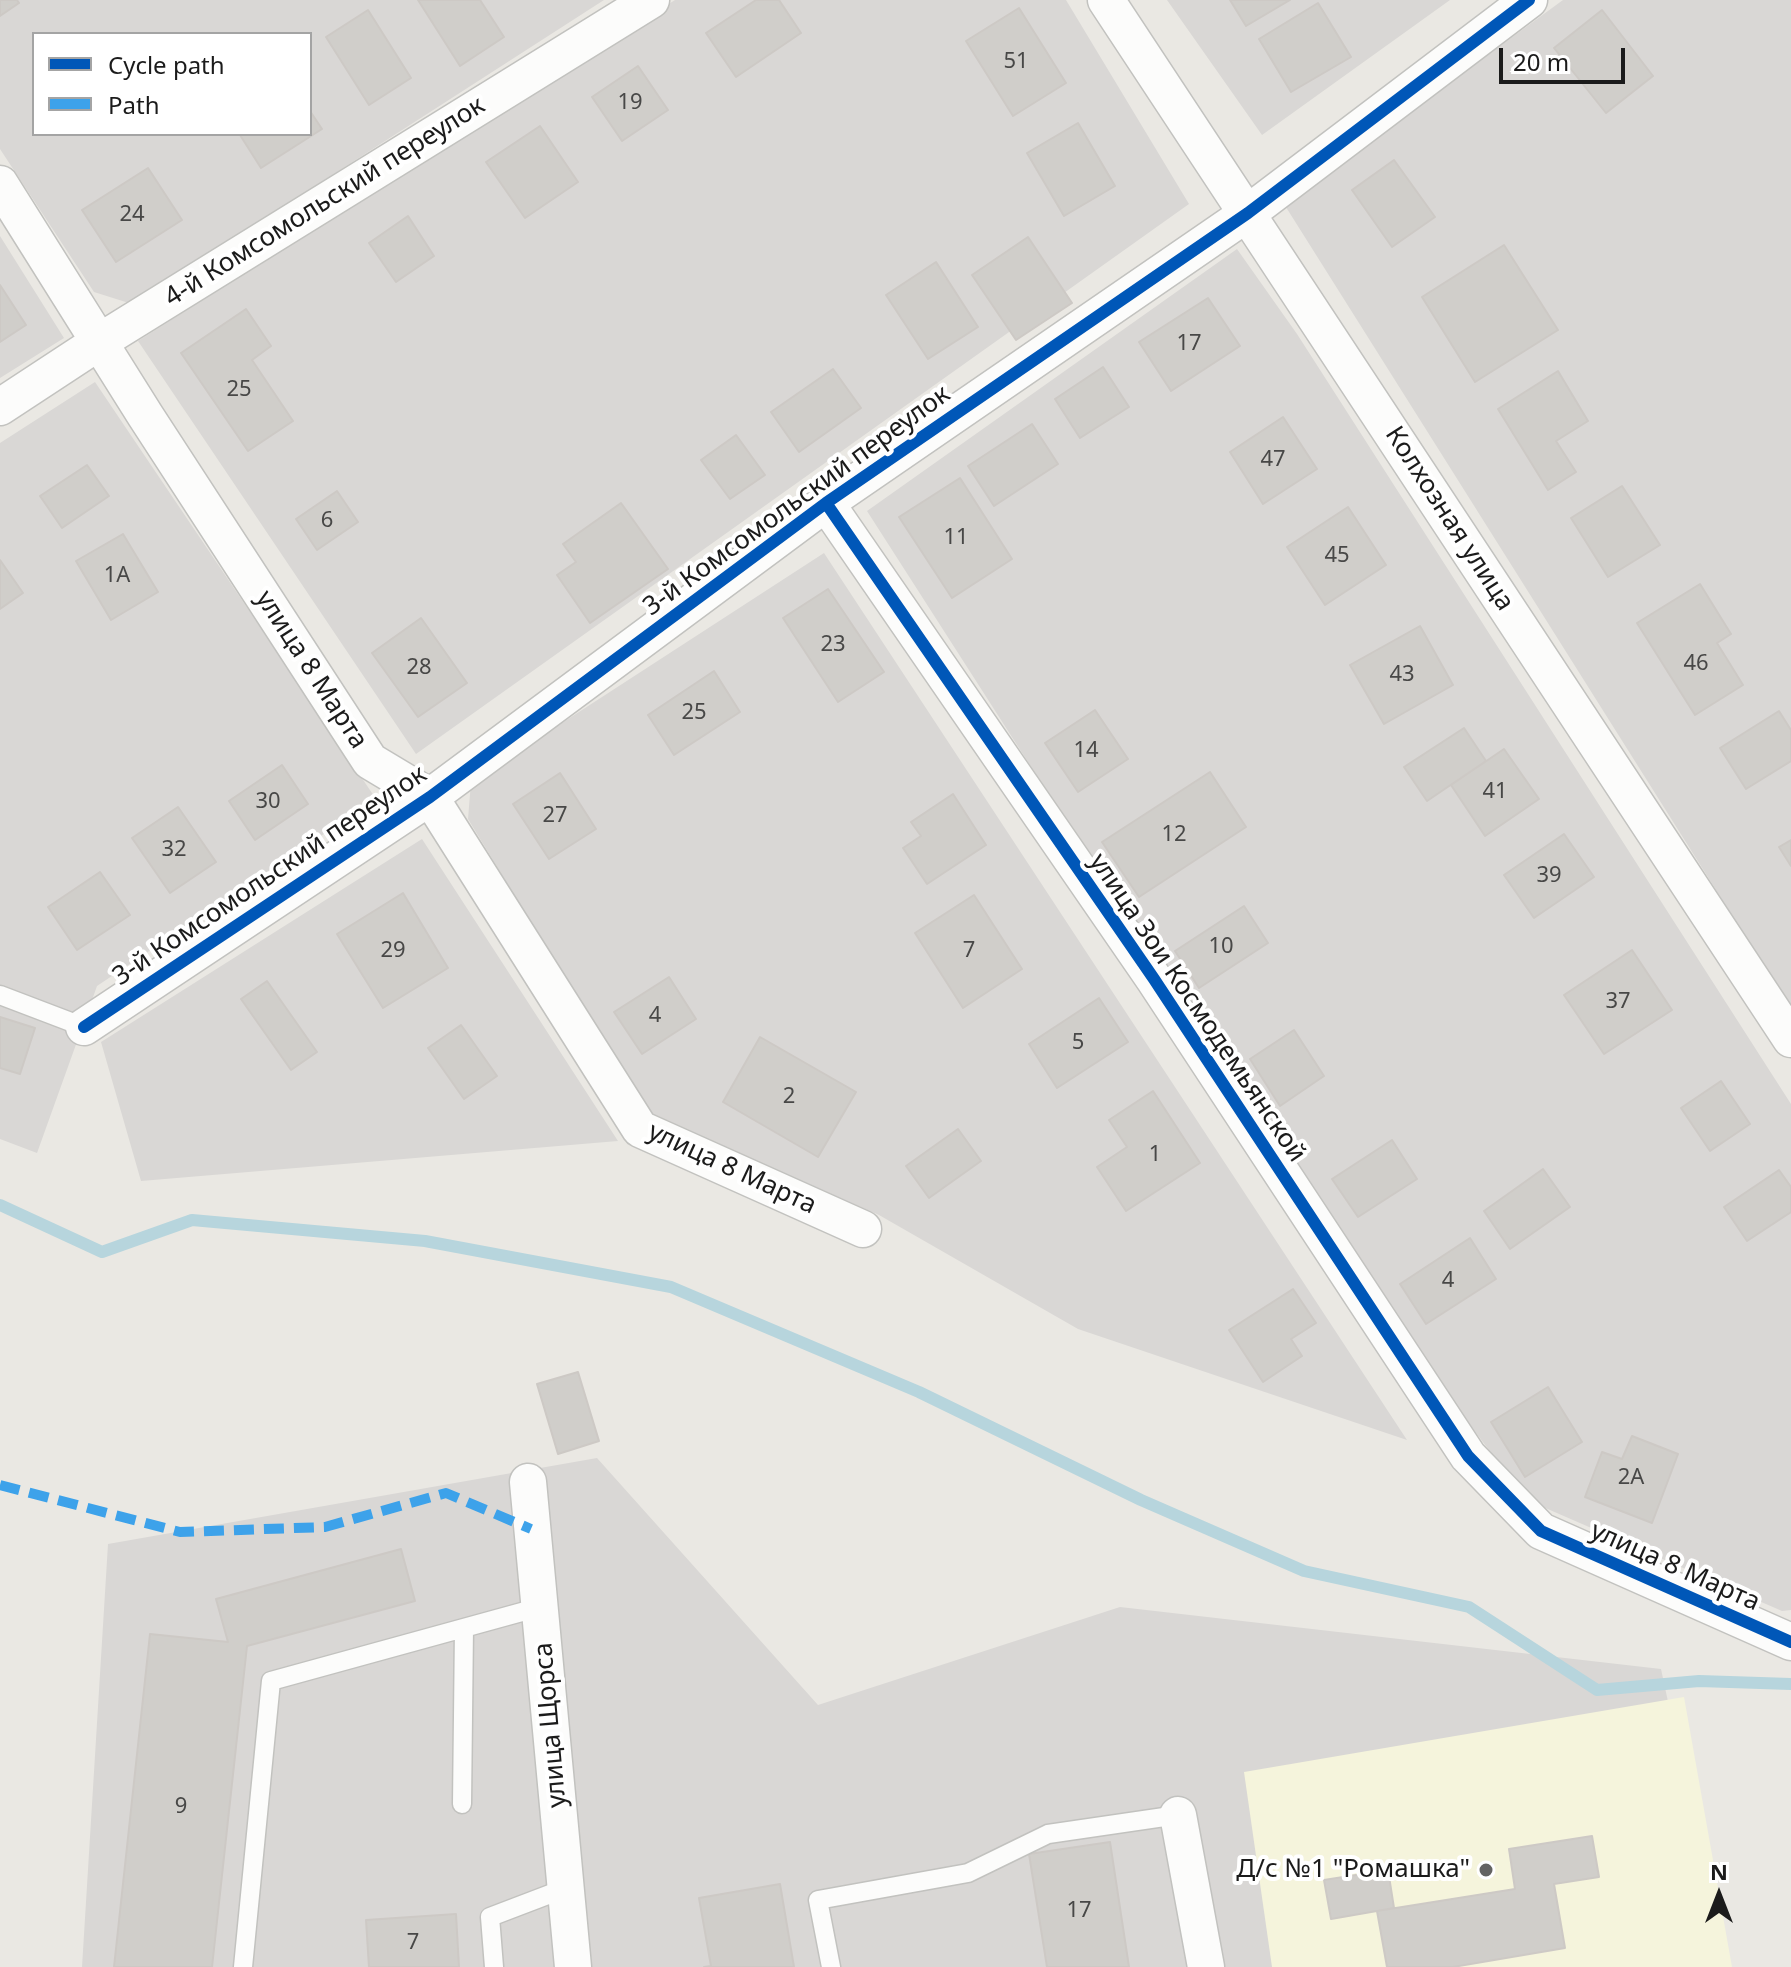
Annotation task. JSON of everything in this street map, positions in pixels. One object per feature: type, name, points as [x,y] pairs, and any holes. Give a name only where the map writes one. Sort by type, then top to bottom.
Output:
[{"type":"street","name":"4-й Комсомольский переулок","points":[[0,407],[99,342],[651,0]]},
{"type":"street","name":"Колхозная улица","points":[[1106,0],[1791,1039]]},
{"type":"street","name":"3-й Комсомольский переулок","points":[[84,1027],[430,797],[826,503],[1248,213],[1529,0]]},
{"type":"street","name":"улица 8 Марта","points":[[0,184],[370,761],[430,797],[640,1129],[863,1229]]},
{"type":"street","name":"улица Зои Космодемьянской","points":[[826,503],[1154,979],[1468,1456],[1541,1531]]},
{"type":"street","name":"улица Щорса","points":[[528,1482],[573,1967]]},
{"type":"street","name":"улица 8 Марта","points":[[1541,1531],[1791,1642]]},
{"type":"street","points":[[1178,1815],[1206,1967]]},
{"type":"lane","points":[[0,995],[84,1027]]},
{"type":"lane","points":[[243,1967],[271,1681],[540,1607]]},
{"type":"lane","points":[[462,1804],[464,1628]]},
{"type":"lane","points":[[831,1967],[818,1900],[968,1873],[1048,1834],[1178,1815]]},
{"type":"lane","points":[[494,1967],[490,1917],[566,1888]]},
{"type":"shaded area","points":[[0,0],[604,0],[132,304],[94,292],[0,149]]},
{"type":"shaded area","points":[[675,0],[1066,0],[1189,204],[416,754],[138,341]]},
{"type":"shaded area","points":[[1167,0],[1450,0],[1262,135]]},
{"type":"shaded area","points":[[1563,0],[1791,0],[1791,1009],[1284,204]]},
{"type":"shaded area","points":[[0,236],[64,338],[0,378]]},
{"type":"shaded area","points":[[1237,249],[1297,334],[1791,1104],[1791,1610],[1782,1611],[1527,1500],[1362,1283],[867,511]]},
{"type":"shaded area","points":[[95,382],[376,799],[97,986],[37,1153],[0,1139],[0,443]]},
{"type":"shaded area","points":[[824,553],[1407,1440],[1078,1329],[879,1215],[647,1113],[468,819],[471,782]]},
{"type":"shaded area","points":[[422,839],[618,1141],[141,1181],[101,1042]]},
{"type":"shaded area","points":[[597,1458],[818,1705],[1120,1607],[1661,1669],[1725,1967],[82,1967],[108,1544]]},
{"type":"shaded area","name":"Д/с №1 \"Ромашка\"","points":[[1684,1697],[1732,1967],[1272,1967],[1244,1772]]},
{"type":"building","points":[[0,0],[17,0],[19,3],[0,16]]},
{"type":"building","points":[[418,0],[480,0],[504,37],[460,66]]},
{"type":"building","points":[[756,0],[779,0],[801,33],[736,77],[706,33]]},
{"type":"building","points":[[1230,0],[1290,0],[1246,26]]},
{"type":"building","points":[[1318,3],[1351,57],[1291,92],[1259,39]]},
{"type":"building","points":[[1019,8],[1066,83],[1013,116],[966,41]]},
{"type":"building","points":[[368,10],[411,78],[369,105],[326,37]]},
{"type":"building","points":[[1602,10],[1653,76],[1606,113],[1554,48]]},
{"type":"building","points":[[638,66],[668,110],[622,141],[592,97]]},
{"type":"building","points":[[312,114],[322,129],[312,135]]},
{"type":"building","points":[[1078,123],[1115,186],[1064,216],[1027,153]]},
{"type":"building","points":[[540,126],[578,182],[525,218],[486,162]]},
{"type":"building","points":[[241,136],[311,136],[261,168]]},
{"type":"building","points":[[1394,160],[1435,217],[1392,247],[1352,190]]},
{"type":"building","points":[[148,168],[182,220],[116,262],[82,210]]},
{"type":"building","points":[[408,216],[434,256],[396,282],[369,243]]},
{"type":"building","points":[[1028,237],[1072,303],[1016,340],[972,275]]},
{"type":"building","points":[[1504,245],[1558,330],[1475,382],[1422,297]]},
{"type":"building","points":[[936,262],[978,327],[928,359],[886,295]]},
{"type":"building","points":[[0,285],[26,325],[0,342]]},
{"type":"building","points":[[1208,298],[1240,346],[1171,391],[1139,342]]},
{"type":"building","points":[[246,309],[271,346],[252,360],[293,421],[248,451],[181,353]]},
{"type":"building","points":[[1103,367],[1129,407],[1080,438],[1055,399]]},
{"type":"building","points":[[833,369],[861,408],[799,452],[771,412]]},
{"type":"building","points":[[1558,371],[1588,421],[1556,441],[1576,472],[1548,490],[1498,409]]},
{"type":"building","points":[[1283,417],[1317,469],[1263,504],[1230,452]]},
{"type":"building","points":[[1032,424],[1058,464],[994,506],[968,466]]},
{"type":"building","points":[[736,435],[765,475],[730,499],[701,460]]},
{"type":"building","points":[[87,465],[109,496],[62,528],[40,496]]},
{"type":"building","points":[[960,478],[1012,559],[952,598],[899,517]]},
{"type":"building","points":[[1622,486],[1660,545],[1608,577],[1571,518]]},
{"type":"building","points":[[337,491],[358,522],[317,550],[296,519]]},
{"type":"building","points":[[621,503],[668,569],[590,623],[557,575],[576,562],[563,544]]},
{"type":"building","points":[[1348,507],[1386,565],[1325,605],[1287,547]]},
{"type":"building","points":[[123,534],[158,592],[111,620],[76,561]]},
{"type":"building","points":[[0,560],[23,593],[0,609]]},
{"type":"building","points":[[1700,584],[1731,634],[1717,643],[1743,685],[1695,715],[1637,623]]},
{"type":"building","points":[[828,589],[884,672],[838,702],[783,618]]},
{"type":"building","points":[[421,618],[467,683],[418,717],[372,653]]},
{"type":"building","points":[[1420,626],[1453,685],[1384,724],[1350,665]]},
{"type":"building","points":[[714,671],[740,712],[674,755],[648,715]]},
{"type":"building","points":[[1095,710],[1128,759],[1078,792],[1045,743]]},
{"type":"building","points":[[1779,711],[1791,730],[1791,761],[1746,789],[1720,748]]},
{"type":"building","points":[[1464,728],[1486,761],[1427,801],[1404,767]]},
{"type":"building","points":[[1504,749],[1539,799],[1485,836],[1451,785]]},
{"type":"building","points":[[282,765],[308,804],[255,840],[229,801]]},
{"type":"building","points":[[1210,772],[1246,827],[1139,897],[1102,842]]},
{"type":"building","points":[[560,773],[596,829],[549,859],[513,804]]},
{"type":"building","points":[[953,794],[986,845],[927,884],[903,848],[921,836],[911,822]]},
{"type":"building","points":[[178,807],[216,862],[170,893],[132,838]]},
{"type":"building","points":[[1564,834],[1594,877],[1534,918],[1504,875]]},
{"type":"building","points":[[1791,840],[1791,866],[1779,847]]},
{"type":"building","points":[[100,872],[130,915],[77,950],[48,907]]},
{"type":"building","points":[[403,893],[448,968],[383,1008],[337,934]]},
{"type":"building","points":[[974,895],[1022,969],[963,1008],[915,933]]},
{"type":"building","points":[[1244,906],[1268,943],[1199,988],[1175,951]]},
{"type":"building","points":[[1632,950],[1672,1010],[1604,1054],[1564,995]]},
{"type":"building","points":[[669,977],[696,1019],[642,1054],[614,1012]]},
{"type":"building","points":[[267,981],[317,1052],[291,1070],[241,999]]},
{"type":"building","points":[[1099,998],[1128,1042],[1057,1088],[1029,1044]]},
{"type":"building","points":[[0,1017],[35,1028],[20,1074],[0,1068]]},
{"type":"building","points":[[461,1025],[497,1076],[464,1099],[428,1048]]},
{"type":"building","points":[[1294,1030],[1324,1076],[1280,1106],[1250,1059]]},
{"type":"building","points":[[760,1037],[856,1092],[818,1157],[723,1102]]},
{"type":"building","points":[[1721,1081],[1750,1124],[1710,1151],[1681,1108]]},
{"type":"building","points":[[1153,1091],[1200,1163],[1126,1211],[1097,1167],[1127,1147],[1109,1120]]},
{"type":"building","points":[[958,1129],[981,1161],[929,1198],[906,1166]]},
{"type":"building","points":[[1392,1140],[1417,1179],[1358,1217],[1332,1179]]},
{"type":"building","points":[[1543,1169],[1570,1207],[1510,1249],[1484,1211]]},
{"type":"building","points":[[1779,1170],[1791,1187],[1791,1212],[1747,1241],[1724,1207]]},
{"type":"building","points":[[1470,1238],[1496,1279],[1426,1324],[1400,1284]]},
{"type":"building","points":[[1293,1289],[1316,1323],[1291,1339],[1302,1356],[1263,1382],[1229,1330]]},
{"type":"building","points":[[578,1372],[599,1441],[558,1454],[537,1384]]},
{"type":"building","points":[[1548,1387],[1582,1442],[1525,1477],[1491,1422]]},
{"type":"building","points":[[1632,1436],[1678,1454],[1652,1523],[1585,1497],[1602,1452],[1622,1459]]},
{"type":"building","points":[[401,1549],[415,1601],[247,1646],[212,1967],[114,1967],[150,1634],[228,1642],[216,1599]]},
{"type":"building","points":[[1592,1836],[1599,1877],[1554,1884],[1565,1948],[1453,1967],[1387,1967],[1377,1911],[1515,1889],[1509,1849]]},
{"type":"building","points":[[1110,1842],[1129,1967],[1047,1967],[1029,1854]]},
{"type":"building","points":[[1388,1870],[1394,1908],[1331,1919],[1324,1880]]},
{"type":"building","points":[[780,1884],[794,1967],[704,1967],[711,1966],[699,1898]]},
{"type":"building","points":[[456,1914],[459,1967],[369,1967],[366,1920]]},
{"type":"waterway","points":[[0,1205],[102,1252],[192,1220],[425,1241],[671,1287],[919,1392],[1141,1500],[1304,1571],[1469,1607],[1597,1690],[1699,1681],[1791,1684]]},
{"type":"marked path","points":[[0,1485],[180,1532],[325,1527],[446,1493],[531,1529]]},
{"type":"cycle path","points":[[84,1027],[430,797],[826,503],[1248,213],[1529,0]]},
{"type":"cycle path","points":[[826,503],[1154,979],[1468,1456],[1541,1531],[1791,1642]]},
{"type":"place","name":"Д/с №1 \"Ромашка\"","points":[[1486,1870]]}]
